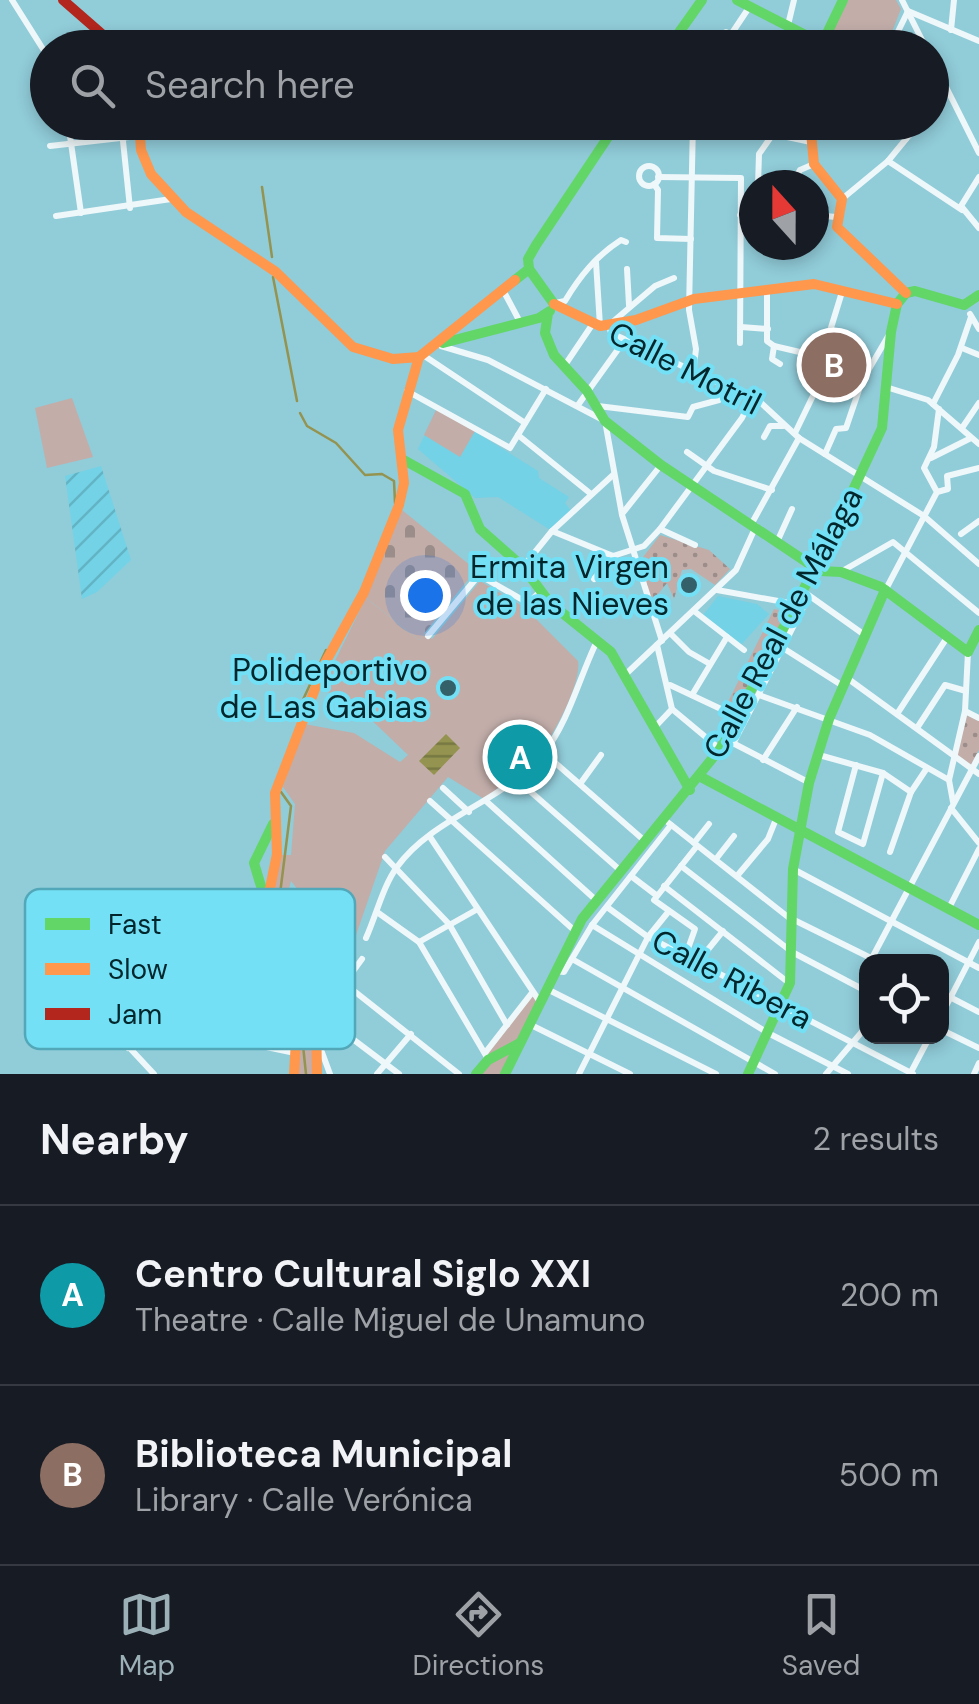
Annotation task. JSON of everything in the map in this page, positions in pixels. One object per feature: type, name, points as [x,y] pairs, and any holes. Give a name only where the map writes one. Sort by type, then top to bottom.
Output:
[{"type":"street","points":[[12,0],[31,30]]},
{"type":"street","points":[[62,0],[97,30]]},
{"type":"street","points":[[681,30],[702,0]]},
{"type":"street","points":[[737,0],[795,30]]},
{"type":"street","points":[[788,26],[793,0]]},
{"type":"street","points":[[831,30],[843,0]]},
{"type":"street","points":[[902,0],[917,30]]},
{"type":"street","points":[[951,30],[954,0]]},
{"type":"street","points":[[734,30],[750,6]]},
{"type":"street","points":[[908,11],[979,41]]},
{"type":"street","points":[[899,30],[908,11]]},
{"type":"street","points":[[949,95],[979,153]]},
{"type":"street","points":[[71,140],[81,213]]},
{"type":"street","points":[[50,146],[106,140]]},
{"type":"street","points":[[123,140],[130,208]]},
{"type":"street","points":[[139,140],[142,162],[172,198],[212,234],[276,272],[337,338],[383,359],[421,356],[529,269],[536,245],[606,140]]},
{"type":"street","points":[[693,140],[693,374]]},
{"type":"street","points":[[758,170],[759,154],[769,140]]},
{"type":"street","points":[[802,140],[811,142],[814,164],[842,199]]},
{"type":"street","points":[[905,140],[888,161],[842,199],[837,227],[906,293],[915,290],[964,304],[979,329]]},
{"type":"street","points":[[888,161],[954,209],[962,210],[979,228]]},
{"type":"street","points":[[800,170],[814,164]]},
{"type":"street","points":[[691,239],[656,238],[656,180],[693,176],[739,178]]},
{"type":"street","points":[[962,210],[979,177]]},
{"type":"street","points":[[56,216],[130,208],[172,198]]},
{"type":"street","points":[[829,217],[836,218]]},
{"type":"street","points":[[437,345],[520,323],[551,309],[564,301],[596,260],[621,240],[626,242]]},
{"type":"street","points":[[596,260],[601,324]]},
{"type":"street","points":[[740,260],[740,343]]},
{"type":"street","points":[[529,269],[551,309],[545,334],[554,356],[587,391],[606,421],[622,516],[659,643],[672,709]]},
{"type":"street","points":[[627,269],[629,305]]},
{"type":"street","points":[[565,366],[601,324],[674,278]]},
{"type":"street","points":[[601,324],[690,302],[814,284],[898,304]]},
{"type":"street","points":[[767,288],[767,342],[823,358],[843,288]]},
{"type":"street","points":[[503,290],[520,323]]},
{"type":"street","name":"Calle Real de Málaga","points":[[506,1074],[530,1024],[536,998],[546,988],[575,931],[668,823],[759,695],[783,648],[814,567],[882,428],[889,388],[891,332],[898,304],[906,293]]},
{"type":"street","points":[[964,304],[979,295]]},
{"type":"street","name":"Calle Motril","points":[[551,309],[601,324],[624,341],[767,406],[797,436],[924,516],[979,564]]},
{"type":"street","points":[[937,492],[924,468],[930,459],[936,406],[971,317]]},
{"type":"street","points":[[740,327],[768,329]]},
{"type":"street","points":[[825,454],[836,428],[846,428],[876,350],[891,332]]},
{"type":"street","points":[[578,405],[624,341]]},
{"type":"street","points":[[437,345],[488,360],[606,421],[661,465],[820,572],[844,570],[893,542],[979,613]]},
{"type":"street","points":[[774,346],[772,359],[780,364]]},
{"type":"street","points":[[962,348],[979,355]]},
{"type":"street","points":[[262,889],[254,863],[272,824],[283,767],[325,663],[364,592],[399,505],[404,482],[398,430],[421,356]]},
{"type":"street","points":[[421,356],[525,423]]},
{"type":"street","points":[[627,673],[738,567],[824,372],[862,381]]},
{"type":"street","points":[[598,406],[688,417],[694,406],[719,400],[728,388]]},
{"type":"street","points":[[889,388],[936,406],[979,444]]},
{"type":"street","points":[[407,391],[510,448],[546,389]]},
{"type":"street","points":[[594,579],[613,556],[644,546],[660,529],[752,398]]},
{"type":"street","points":[[962,428],[979,403]]},
{"type":"street","points":[[764,437],[770,426],[784,426]]},
{"type":"street","points":[[518,435],[591,494]]},
{"type":"street","points":[[930,459],[971,438]]},
{"type":"street","points":[[687,452],[706,466],[772,490]]},
{"type":"street","points":[[402,459],[465,494],[478,526],[524,567],[542,591],[598,640],[627,673],[690,790]]},
{"type":"street","points":[[622,516],[661,465]]},
{"type":"street","points":[[752,1069],[790,983],[794,869],[809,782],[829,719],[903,551],[937,492],[948,489],[947,476],[979,468]]},
{"type":"street","points":[[524,567],[552,531],[614,475]]},
{"type":"street","points":[[777,542],[792,510]]},
{"type":"street","points":[[961,534],[977,526]]},
{"type":"street","points":[[660,529],[695,546]]},
{"type":"street","points":[[552,531],[613,556]]},
{"type":"street","points":[[844,570],[920,610],[979,662]]},
{"type":"street","points":[[428,636],[479,575],[528,603],[542,591]]},
{"type":"street","points":[[716,590],[796,604]]},
{"type":"street","points":[[806,592],[868,637]]},
{"type":"street","name":"Calle Real de Málaga","points":[[726,744],[796,604],[806,592]]},
{"type":"street","points":[[694,611],[744,650]]},
{"type":"street","points":[[948,910],[979,848],[952,806],[949,780],[965,711],[968,652],[979,630]]},
{"type":"street","points":[[670,633],[689,652],[710,664]]},
{"type":"street","points":[[897,714],[948,636]]},
{"type":"street","points":[[692,696],[727,637]]},
{"type":"street","points":[[366,938],[397,867],[430,836],[486,801],[544,753],[567,714],[598,640]]},
{"type":"street","points":[[783,648],[897,714],[975,771]]},
{"type":"street","points":[[669,684],[738,717]]},
{"type":"street","points":[[917,728],[946,685],[967,691]]},
{"type":"street","points":[[759,695],[870,735],[949,780]]},
{"type":"street","points":[[763,760],[797,708]]},
{"type":"street","points":[[654,728],[672,709]]},
{"type":"street","points":[[672,709],[726,744],[809,782]]},
{"type":"street","points":[[965,711],[979,718]]},
{"type":"street","points":[[544,753],[646,842]]},
{"type":"street","points":[[580,784],[601,755]]},
{"type":"street","points":[[818,755],[883,772],[912,792]]},
{"type":"street","points":[[878,954],[952,806],[975,771],[979,756]]},
{"type":"street","points":[[856,765],[838,832],[863,844],[883,772]]},
{"type":"street","points":[[890,852],[912,792],[927,768]]},
{"type":"street","points":[[701,777],[979,925]]},
{"type":"street","points":[[515,778],[656,895]]},
{"type":"street","points":[[442,788],[469,812]]},
{"type":"street","points":[[430,801],[575,931]]},
{"type":"street","name":"Calle Ribera","points":[[486,801],[602,904],[648,937],[911,1074]]},
{"type":"street","points":[[737,876],[768,839],[776,819]]},
{"type":"street","points":[[668,823],[793,918],[863,954]]},
{"type":"street","name":"Calle Real de Málaga","points":[[626,874],[646,842],[668,823]]},
{"type":"street","points":[[270,889],[276,854],[272,824]]},
{"type":"street","points":[[685,956],[694,929],[654,900],[709,824]]},
{"type":"street","points":[[430,836],[536,998],[507,1025],[476,1074]]},
{"type":"street","points":[[716,859],[734,836]]},
{"type":"street","points":[[385,856],[449,924],[507,1025]]},
{"type":"street","points":[[681,866],[792,952],[859,988]]},
{"type":"street","points":[[794,869],[979,968]]},
{"type":"street","points":[[664,886],[790,983]]},
{"type":"street","name":"Calle Real de Málaga","points":[[555,970],[564,972],[602,904]]},
{"type":"street","points":[[419,942],[476,910]]},
{"type":"street","points":[[579,1074],[648,937],[669,910]]},
{"type":"street","points":[[378,912],[419,942],[487,1057]]},
{"type":"street","points":[[592,926],[768,1033],[848,1074]]},
{"type":"street","points":[[697,963],[722,931]]},
{"type":"street","points":[[979,942],[950,998],[979,1012]]},
{"type":"street","points":[[355,968],[362,959]]},
{"type":"street","points":[[572,960],[624,986],[752,1069],[774,1074]]},
{"type":"street","points":[[546,988],[716,1074]]},
{"type":"street","points":[[355,991],[460,1074]]},
{"type":"street","points":[[530,1024],[630,1074]]},
{"type":"street","points":[[949,1033],[979,1048]]},
{"type":"street","points":[[377,1074],[411,1034]]},
{"type":"street","points":[[826,1074],[859,1036]]},
{"type":"street","points":[[355,1042],[398,1074]]},
{"type":"street","points":[[487,1057],[520,1043]]},
{"type":"street","points":[[911,1074],[926,1044]]},
{"type":"street","points":[[129,1049],[152,1073]]},
{"type":"street","points":[[277,1049],[296,1053]]},
{"type":"street","points":[[294,1074],[295,1049]]},
{"type":"street","points":[[316,1049],[317,1074]]},
{"type":"street","points":[[320,1049],[330,1074]]},
{"type":"street","points":[[974,1074],[979,1063]]},
{"type":"shaded area","points":[[437,408],[538,471],[539,478],[569,497],[565,503],[572,512],[552,531],[498,497],[475,498],[418,449]]},
{"type":"shaded area","points":[[101,466],[131,560],[97,592],[82,599],[65,476]]},
{"type":"shaded area","points":[[718,596],[757,604],[769,614],[741,645],[703,615]]},
{"type":"shaded area","points":[[446,734],[460,748],[434,775],[419,761]]},
{"type":"green space","points":[[847,0],[896,0],[901,9],[893,30],[832,30]]},
{"type":"green space","points":[[72,398],[93,457],[47,468],[35,408]]},
{"type":"green space","points":[[437,408],[475,431],[460,457],[424,435]]},
{"type":"green space","points":[[402,510],[476,570],[419,640],[365,597]]},
{"type":"green space","points":[[660,535],[709,550],[730,569],[715,585],[691,569],[682,570],[674,599],[667,583],[650,604],[640,561]]},
{"type":"green space","name":"Polideportivo de Las Gabias","points":[[480,581],[524,607],[578,661],[575,684],[556,728],[540,752],[484,799],[448,777],[385,851],[355,938],[355,889],[297,889],[291,881],[289,889],[273,889],[279,855],[291,855],[295,804],[283,787],[304,724],[354,733],[400,762],[408,755],[360,709],[350,710],[322,687],[366,598],[419,640],[425,633],[432,639]]},
{"type":"green space","points":[[774,609],[787,612],[735,712],[725,708]]},
{"type":"green space","points":[[967,715],[979,721],[979,750],[971,765],[957,755]]},
{"type":"green space","points":[[531,994],[540,1002],[505,1074],[476,1074],[488,1061],[485,1053]]},
{"type":"green space","points":[[295,1049],[314,1049],[314,1074],[296,1074]]},
{"type":"waterway","points":[[262,187],[272,257]]},
{"type":"waterway","points":[[273,277],[297,401]]},
{"type":"waterway","points":[[300,413],[307,426],[336,443],[365,475],[382,474],[394,481],[395,503]]},
{"type":"waterway","points":[[295,717],[326,650]]},
{"type":"waterway","points":[[281,792],[291,806],[281,889]]},
{"type":"waterway","points":[[303,1049],[306,1074]]},
{"type":"traffic: fast","points":[[681,30],[702,0]]},
{"type":"traffic: fast","points":[[737,0],[796,30]]},
{"type":"traffic: fast","points":[[829,30],[843,0]]},
{"type":"traffic: fast","points":[[515,280],[529,269],[528,259],[536,245],[606,140]]},
{"type":"traffic: fast","points":[[529,269],[554,304]]},
{"type":"traffic: fast","points":[[906,293],[915,291],[964,305],[979,295]]},
{"type":"traffic: fast","points":[[505,1074],[582,919],[720,749],[833,533],[882,428],[891,332],[897,304],[906,293]]},
{"type":"traffic: fast","points":[[443,343],[539,318],[550,311]]},
{"type":"traffic: fast","points":[[548,313],[545,333],[554,355],[587,391],[605,421],[661,465],[820,571],[841,572],[881,587],[968,652],[979,630]]},
{"type":"traffic: fast","points":[[402,459],[465,494],[480,529],[523,567],[550,603],[611,652],[690,790]]},
{"type":"traffic: fast","points":[[748,1074],[790,983],[793,869],[809,783],[829,719],[885,590]]},
{"type":"traffic: fast","points":[[701,777],[979,925]]},
{"type":"traffic: fast","points":[[262,889],[254,863],[273,824]]},
{"type":"traffic: fast","points":[[476,1074],[488,1060],[520,1043]]},
{"type":"traffic: slow","points":[[140,140],[151,174],[186,212],[276,272],[353,347],[393,359],[419,357]]},
{"type":"traffic: slow","points":[[812,140],[814,164],[842,199],[837,227],[906,293]]},
{"type":"traffic: slow","points":[[270,889],[277,854],[275,793],[325,663],[364,592],[399,505],[404,483],[398,430],[419,357],[515,280]]},
{"type":"traffic: slow","points":[[554,304],[600,326],[636,320],[694,299],[814,284],[897,304]]},
{"type":"traffic: slow","points":[[294,1074],[295,1049]]},
{"type":"traffic: slow","points":[[317,1049],[317,1074]]},
{"type":"traffic: jam","points":[[63,0],[97,30]]},
{"type":"place","name":"Biblioteca Municipal","points":[[834,365]]},
{"type":"place","name":"Ermita Virgen de las Nieves","points":[[689,585]]},
{"type":"place","name":"Polideportivo de Las Gabias","points":[[448,688]]},
{"type":"place","name":"Centro Cultural Siglo XXI","points":[[520,757]]}]
